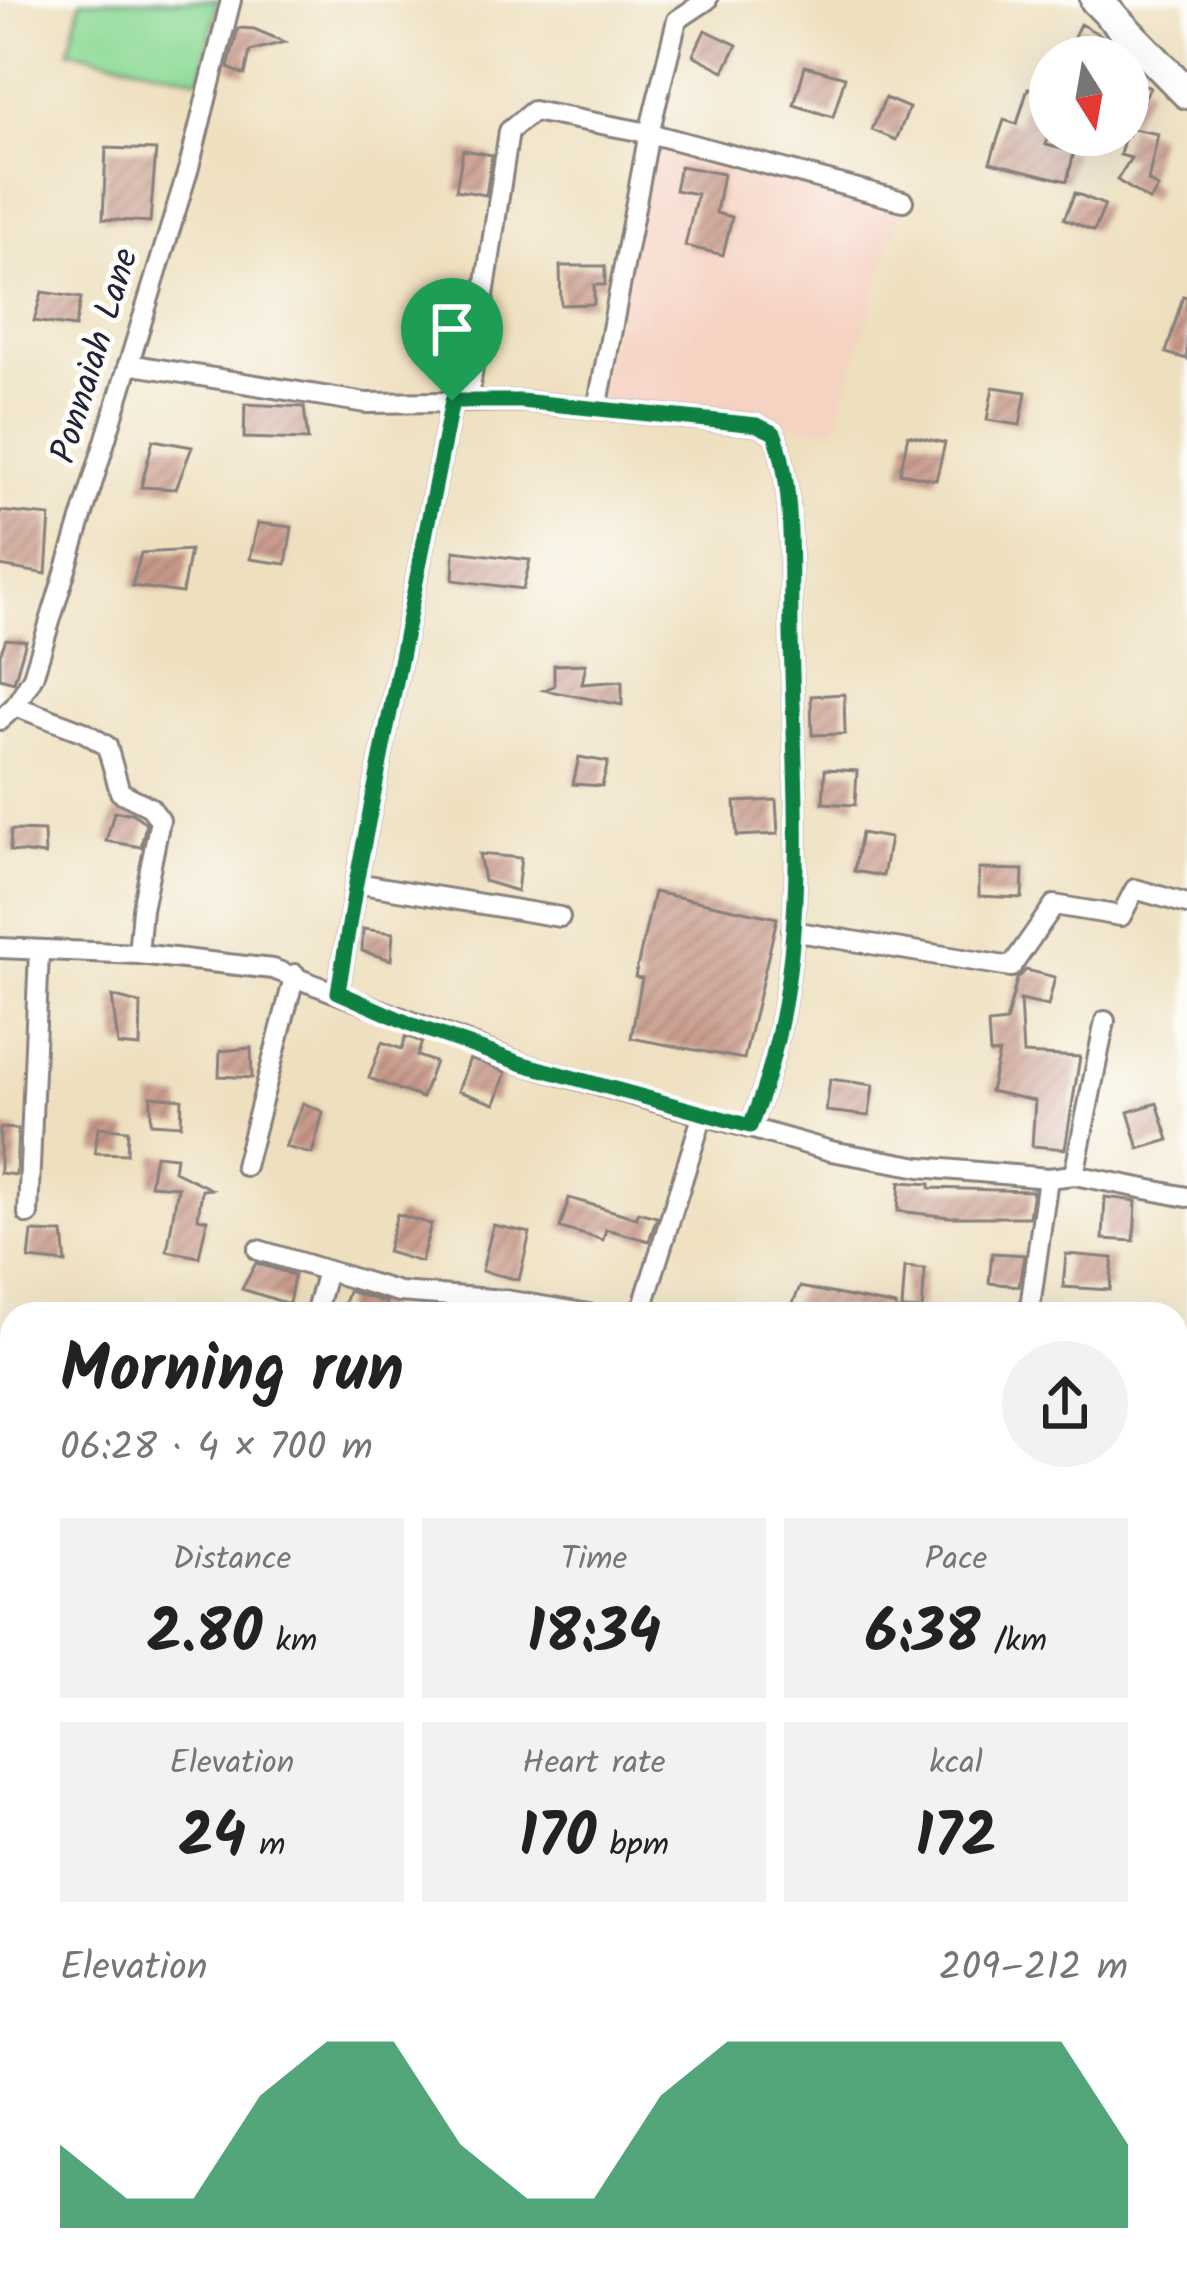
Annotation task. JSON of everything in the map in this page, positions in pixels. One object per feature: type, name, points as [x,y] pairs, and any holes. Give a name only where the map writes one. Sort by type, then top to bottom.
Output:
[{"type":"main road","points":[[1096,0],[1187,93]]},
{"type":"street","name":"Ponnaiah Lane","points":[[0,721],[33,677],[189,167],[231,0]]},
{"type":"street","points":[[597,409],[649,134],[677,20],[707,0]]},
{"type":"street","points":[[338,992],[356,883],[460,401],[508,131],[533,111],[649,134],[903,201]]},
{"type":"street","points":[[128,364],[366,404],[521,401],[757,425],[774,433],[783,453],[790,565],[796,860],[787,983],[767,1084],[750,1126]]},
{"type":"street","points":[[15,706],[84,732],[107,746],[121,791],[156,812],[160,820],[138,954]]},
{"type":"street","points":[[356,883],[560,917]]},
{"type":"street","points":[[792,931],[1011,967],[1054,905],[1121,916],[1135,889],[1187,904]]},
{"type":"street","points":[[0,948],[138,954],[295,974],[472,1047],[831,1151],[920,1167],[1048,1178],[1074,1174],[1187,1197]]},
{"type":"street","points":[[28,1214],[39,951]]},
{"type":"street","points":[[245,1166],[295,974]]},
{"type":"street","points":[[1074,1174],[1105,1021]]},
{"type":"street","points":[[644,1302],[703,1114]]},
{"type":"street","points":[[1031,1302],[1048,1178]]},
{"type":"street","points":[[258,1250],[398,1292],[517,1302]]},
{"type":"street","points":[[318,1302],[327,1271]]},
{"type":"shaded area","points":[[649,133],[903,201],[835,429],[597,409]]},
{"type":"green space","points":[[81,0],[218,0],[201,79],[69,50]]},
{"type":"building","points":[[1080,24],[1102,36],[1074,36]]},
{"type":"building","points":[[238,28],[254,29],[285,42],[250,51],[245,75],[228,68]]},
{"type":"building","points":[[705,30],[737,45],[724,71],[693,55]]},
{"type":"building","points":[[805,66],[845,77],[833,117],[794,105]]},
{"type":"building","points":[[1029,88],[1029,156],[1073,156],[1067,181],[990,162],[1004,120],[1017,124]]},
{"type":"building","points":[[885,98],[909,108],[896,140],[872,130]]},
{"type":"building","points":[[1149,132],[1158,134],[1148,181],[1158,188],[1150,201],[1117,180],[1131,158],[1124,156],[1149,156]]},
{"type":"building","points":[[106,148],[156,150],[150,222],[103,219]]},
{"type":"building","points":[[463,150],[492,155],[486,195],[456,190]]},
{"type":"building","points":[[680,166],[723,174],[716,213],[732,217],[723,255],[685,246],[697,194],[675,190]]},
{"type":"building","points":[[1075,193],[1105,205],[1094,231],[1064,219]]},
{"type":"building","points":[[560,266],[605,266],[605,285],[594,285],[594,304],[561,305]]},
{"type":"building","points":[[42,292],[81,298],[75,327],[34,321]]},
{"type":"building","points":[[1183,296],[1187,297],[1187,359],[1166,353]]},
{"type":"building","points":[[993,387],[1026,392],[1020,425],[987,420]]},
{"type":"building","points":[[245,404],[304,407],[308,440],[244,438]]},
{"type":"building","points":[[908,435],[945,443],[936,480],[900,473]]},
{"type":"building","points":[[153,440],[192,447],[176,489],[141,487]]},
{"type":"building","points":[[0,511],[50,516],[46,574],[0,566]]},
{"type":"building","points":[[258,523],[292,527],[286,564],[250,559]]},
{"type":"building","points":[[190,550],[182,593],[132,586],[141,553]]},
{"type":"building","points":[[454,551],[530,560],[523,589],[453,580]]},
{"type":"building","points":[[6,639],[26,641],[14,682],[0,678],[0,654]]},
{"type":"building","points":[[586,664],[582,684],[622,681],[622,705],[544,690],[554,686],[554,665]]},
{"type":"building","points":[[844,694],[845,734],[812,735],[811,696]]},
{"type":"building","points":[[579,757],[608,762],[602,786],[573,784]]},
{"type":"building","points":[[825,769],[857,771],[855,805],[823,803]]},
{"type":"building","points":[[776,800],[778,834],[737,836],[735,802]]},
{"type":"building","points":[[114,812],[132,813],[146,823],[141,847],[106,841]]},
{"type":"building","points":[[11,830],[44,831],[45,855],[10,851]]},
{"type":"building","points":[[861,833],[890,838],[883,876],[854,871]]},
{"type":"building","points":[[479,854],[521,858],[517,891],[484,881]]},
{"type":"building","points":[[979,869],[1023,870],[1022,898],[979,896]]},
{"type":"building","points":[[654,892],[777,918],[744,1059],[631,1038],[642,978],[635,977]]},
{"type":"building","points":[[363,929],[393,933],[391,960],[362,951]]},
{"type":"building","points":[[1026,970],[1055,977],[1048,1006],[1020,1000],[1023,1054],[1080,1057],[1065,1149],[1032,1146],[1035,1101],[990,1091],[999,1053],[990,1054],[988,1024],[1006,1022],[1017,979]]},
{"type":"building","points":[[112,996],[141,1004],[140,1047],[118,1045]]},
{"type":"building","points":[[406,1036],[422,1042],[417,1056],[435,1062],[422,1098],[369,1078],[382,1042],[402,1049]]},
{"type":"building","points":[[251,1048],[252,1078],[219,1076],[220,1051]]},
{"type":"building","points":[[470,1058],[506,1072],[495,1104],[458,1091]]},
{"type":"building","points":[[830,1079],[873,1085],[869,1116],[826,1111]]},
{"type":"building","points":[[151,1096],[182,1099],[181,1125],[151,1123]]},
{"type":"building","points":[[303,1103],[323,1112],[312,1154],[285,1147]]},
{"type":"building","points":[[1157,1103],[1169,1140],[1139,1149],[1128,1112]]},
{"type":"building","points":[[98,1127],[128,1130],[127,1154],[95,1153]]},
{"type":"building","points":[[0,1128],[18,1129],[16,1175],[0,1173]]},
{"type":"building","points":[[155,1155],[176,1157],[174,1171],[211,1189],[202,1190],[198,1218],[207,1220],[199,1257],[167,1251],[178,1187],[150,1185]]},
{"type":"building","points":[[900,1182],[930,1184],[930,1188],[1033,1191],[1029,1217],[950,1217],[898,1211]]},
{"type":"building","points":[[1105,1197],[1136,1201],[1134,1241],[1103,1239]]},
{"type":"building","points":[[569,1198],[637,1218],[638,1212],[657,1217],[649,1241],[606,1229],[603,1240],[560,1228]]},
{"type":"building","points":[[397,1214],[431,1224],[421,1262],[387,1252]]},
{"type":"building","points":[[493,1225],[530,1233],[519,1280],[482,1271]]},
{"type":"building","points":[[32,1232],[63,1233],[66,1263],[29,1259]]},
{"type":"building","points":[[992,1253],[1024,1255],[1019,1286],[989,1283]]},
{"type":"building","points":[[1066,1254],[1113,1258],[1110,1290],[1063,1287]]},
{"type":"building","points":[[256,1263],[294,1275],[289,1302],[242,1289]]},
{"type":"building","points":[[905,1267],[925,1269],[923,1302],[902,1302]]},
{"type":"building","points":[[800,1287],[876,1302],[793,1302]]},
{"type":"building","points":[[348,1291],[386,1302],[345,1302]]},
{"type":"route","points":[[452,401],[521,401],[757,425],[774,433],[783,453],[796,881],[787,983],[767,1084],[750,1126],[523,1064],[338,992],[452,401]]}]
